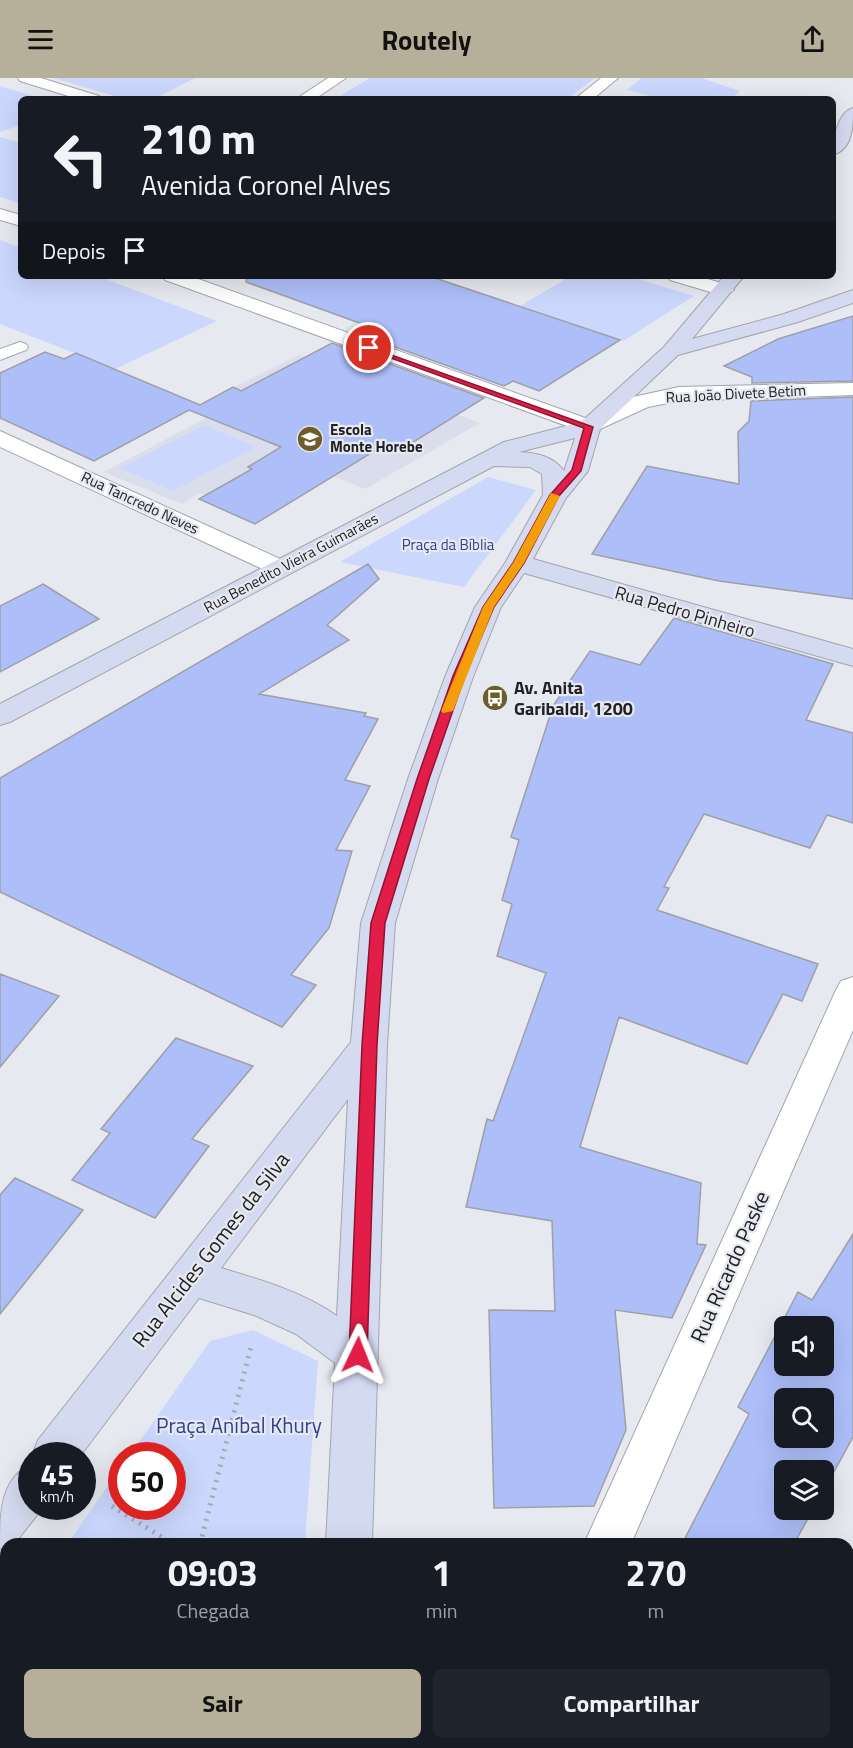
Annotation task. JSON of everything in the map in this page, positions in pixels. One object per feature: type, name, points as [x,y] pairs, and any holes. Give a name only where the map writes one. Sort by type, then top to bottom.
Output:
[{"type":"street","points":[[25,78],[84,96]]},
{"type":"street","points":[[309,96],[339,78]]},
{"type":"street","points":[[587,96],[611,78]]},
{"type":"street","points":[[842,145],[853,113]]},
{"type":"street","points":[[0,214],[18,220]]},
{"type":"street","points":[[180,279],[589,427]]},
{"type":"street","points":[[686,279],[734,296],[759,316],[791,318]]},
{"type":"street","points":[[349,1538],[369,1045],[378,923],[423,779],[459,676],[488,607],[518,563],[555,495],[576,471],[589,427],[734,296]]},
{"type":"street","points":[[671,351],[791,318],[853,296]]},
{"type":"street","name":"Rua João Divete Betim","points":[[589,427],[641,402],[679,394],[853,389]]},
{"type":"street","points":[[763,392],[853,399]]},
{"type":"street","name":"Rua Benedito Vieira Guimarães","points":[[0,716],[512,447],[589,427]]},
{"type":"street","name":"Rua Tancredo Neves","points":[[0,438],[280,568]]},
{"type":"street","points":[[475,466],[517,459],[539,461],[553,470],[558,482],[555,495]]},
{"type":"street","name":"Rua Pedro Pinheiro","points":[[518,563],[853,658]]},
{"type":"street","name":"Rua Ricardo Paske","points":[[610,1538],[853,990]]},
{"type":"street","name":"Rua Alcides Gomes da Silva","points":[[64,1442],[369,1045]]},
{"type":"street","points":[[189,1277],[263,1299],[311,1321],[358,1355]]},
{"type":"street","points":[[0,1526],[18,1503]]},
{"type":"lane","points":[[0,356],[20,347]]},
{"type":"path","points":[[202,1538],[263,1299]]},
{"type":"path","points":[[134,1520],[163,1538]]},
{"type":"shaded area","name":"Escola Monte Horebe","points":[[299,355],[480,423],[365,489],[280,454],[205,495],[200,493],[182,504],[104,472],[221,410],[226,398],[218,395]]},
{"type":"green space","points":[[53,78],[195,78],[160,96],[115,96]]},
{"type":"green space","points":[[370,78],[595,78],[571,96],[340,96]]},
{"type":"green space","points":[[641,78],[701,78],[740,91],[734,96],[651,96],[627,90]]},
{"type":"green space","points":[[0,86],[33,96],[18,96],[18,126],[0,132]]},
{"type":"green space","points":[[0,137],[18,142],[18,203],[0,197]]},
{"type":"green space","points":[[0,240],[18,247],[18,279],[105,279],[217,321],[115,369],[0,324]]},
{"type":"green space","points":[[566,279],[638,279],[694,296],[623,341],[520,306]]},
{"type":"green space","points":[[204,425],[256,447],[173,491],[120,468]]},
{"type":"green space","name":"Praça da Bíblia","points":[[488,477],[536,490],[464,587],[340,562]]},
{"type":"green space","name":"Praça Aníbal Khury","points":[[253,1330],[318,1361],[305,1538],[71,1538],[84,1520],[96,1520],[96,1503],[108,1486],[108,1520],[186,1520],[186,1442],[139,1442],[210,1341]]},
{"type":"building","points":[[246,279],[438,279],[620,340],[539,391],[513,381],[504,386],[353,332],[365,325],[246,282]]},
{"type":"building","points":[[853,316],[853,381],[752,383],[752,377],[724,366],[778,339]]},
{"type":"building","points":[[332,343],[484,398],[399,451],[384,445],[255,524],[199,499],[252,469],[248,467],[281,447],[189,410],[94,461],[0,418],[0,373],[45,352],[64,359],[76,353],[200,405],[233,387],[241,391]]},
{"type":"building","points":[[853,397],[853,599],[719,581],[592,554],[647,466],[739,484],[738,432],[749,421],[751,401]]},
{"type":"building","points":[[368,564],[379,579],[327,625],[349,640],[259,694],[366,713],[364,716],[378,719],[345,780],[370,786],[336,850],[352,851],[329,928],[291,975],[316,985],[282,1027],[0,892],[0,778]]},
{"type":"building","points":[[43,584],[99,619],[0,672],[0,606]]},
{"type":"building","points":[[674,618],[833,664],[806,720],[853,733],[853,823],[827,815],[810,848],[704,814],[664,887],[669,888],[657,910],[818,964],[802,1001],[783,994],[747,1064],[619,1017],[580,1147],[701,1183],[697,1244],[706,1245],[672,1318],[615,1310],[626,1430],[594,1506],[494,1508],[489,1310],[555,1311],[552,1221],[466,1207],[487,1119],[493,1121],[546,973],[497,956],[512,904],[502,900],[519,840],[511,837],[553,706],[590,651],[640,665]]},
{"type":"building","points":[[0,974],[59,996],[0,1067]]},
{"type":"building","points":[[176,1038],[253,1066],[192,1139],[209,1146],[155,1218],[72,1180],[110,1133],[101,1129]]},
{"type":"building","points":[[15,1178],[83,1210],[0,1314],[0,1195]]},
{"type":"building","points":[[853,1234],[853,1437],[834,1472],[834,1460],[774,1460],[774,1520],[807,1520],[797,1538],[685,1538],[749,1414],[738,1407],[774,1338],[774,1376],[834,1376],[834,1316],[785,1316],[798,1292],[812,1300]]},
{"type":"slow traffic","points":[[447,711],[488,607],[518,563],[555,496]]},
{"type":"place","name":"Escola Monte Horebe","points":[[310,439]]},
{"type":"place","name":"Av. Anita Garibaldi, 1200","points":[[495,698]]},
{"type":"route","points":[[358,1355],[369,1045],[378,923],[423,779],[459,676],[488,607],[518,563],[555,495],[576,471],[589,427],[369,348]]}]
